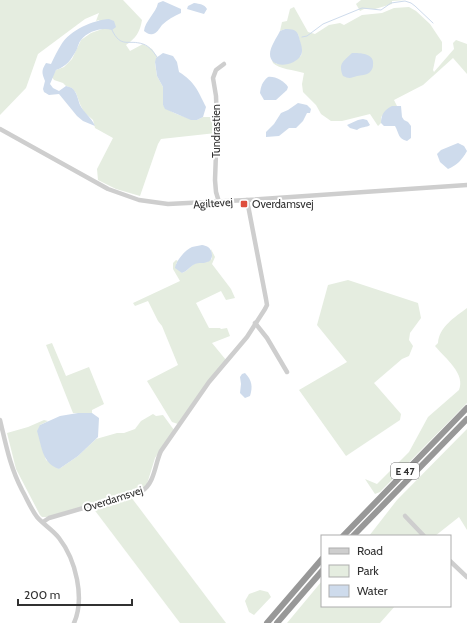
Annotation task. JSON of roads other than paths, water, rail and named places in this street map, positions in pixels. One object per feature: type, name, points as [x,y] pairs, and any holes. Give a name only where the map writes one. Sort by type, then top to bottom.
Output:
[{"type":"highway","name":"E 47","points":[[344,535],[467,408]]},
{"type":"highway","name":"E 47","points":[[354,535],[467,419]]},
{"type":"highway","points":[[267,623],[321,560]]},
{"type":"highway","points":[[277,623],[321,572]]},
{"type":"street","name":"Tundrastien","points":[[219,202],[216,192],[217,126],[216,96],[213,78],[216,70],[224,64]]},
{"type":"street","name":"Agiltevej","points":[[0,129],[91,180],[123,195],[139,200],[168,204],[219,202],[467,185]]},
{"type":"street","name":"Overdamsvej","points":[[43,522],[49,518],[146,489],[151,480],[157,458],[161,451],[209,382],[246,337],[267,305],[247,200]]},
{"type":"street","points":[[255,323],[267,338],[287,372]]},
{"type":"street","points":[[0,420],[12,471],[32,509],[59,538],[72,566],[80,598],[74,623]]},
{"type":"street","points":[[405,516],[423,535]]},
{"type":"street","points":[[451,562],[467,577]]},
{"type":"water","points":[[163,1],[181,9],[181,13],[166,21],[156,33],[148,34],[144,31],[146,24],[158,3]]},
{"type":"water","points":[[194,3],[202,4],[206,7],[207,9],[204,14],[187,9],[188,6]]},
{"type":"water","points":[[109,19],[114,21],[116,27],[112,30],[95,30],[87,34],[80,42],[73,56],[68,62],[63,67],[56,70],[50,84],[53,88],[59,91],[66,86],[72,88],[80,105],[95,126],[83,121],[77,116],[59,94],[49,95],[44,92],[43,89],[45,81],[43,68],[46,63],[51,64],[61,45],[76,30],[96,21]]},
{"type":"water","points":[[292,29],[297,32],[302,46],[302,53],[294,62],[284,65],[278,64],[271,59],[270,51],[280,31]]},
{"type":"water","points":[[163,53],[173,56],[177,62],[179,72],[189,79],[196,87],[206,107],[203,117],[197,120],[191,120],[165,109],[163,105],[163,87],[157,76],[155,62],[156,58]]},
{"type":"water","points":[[352,53],[366,54],[372,58],[373,67],[369,73],[350,78],[343,76],[341,65]]},
{"type":"water","points":[[268,77],[279,79],[288,87],[287,90],[276,100],[264,100],[260,93],[262,84]]},
{"type":"water","points":[[298,103],[307,105],[311,109],[310,113],[307,113],[303,121],[296,128],[289,128],[279,136],[266,137],[266,132],[274,124],[281,113]]},
{"type":"water","points":[[392,106],[401,106],[402,117],[411,126],[411,138],[407,141],[400,137],[395,126],[384,126],[381,123],[384,113]]},
{"type":"water","points":[[358,120],[367,120],[370,125],[357,130],[350,128],[347,125]]},
{"type":"water","points":[[458,143],[464,146],[467,151],[459,162],[448,169],[440,162],[437,154],[441,150]]},
{"type":"water","points":[[202,245],[210,248],[212,255],[211,260],[204,263],[195,264],[182,273],[175,268],[179,259],[184,253],[192,247]]},
{"type":"water","points":[[245,373],[249,378],[252,387],[250,396],[245,398],[240,393],[240,377]]},
{"type":"water","points":[[78,413],[92,413],[99,418],[98,437],[78,456],[59,469],[49,463],[46,459],[37,431],[40,425],[60,416]]},
{"type":"waterway","points":[[302,37],[307,36],[323,24],[362,8],[381,10],[391,3],[405,1],[415,6],[433,23]]},
{"type":"waterway","points":[[112,30],[119,40],[145,45],[151,49],[157,57]]},
{"type":"place","name":"Overdamsvej","points":[[244,204]]}]
